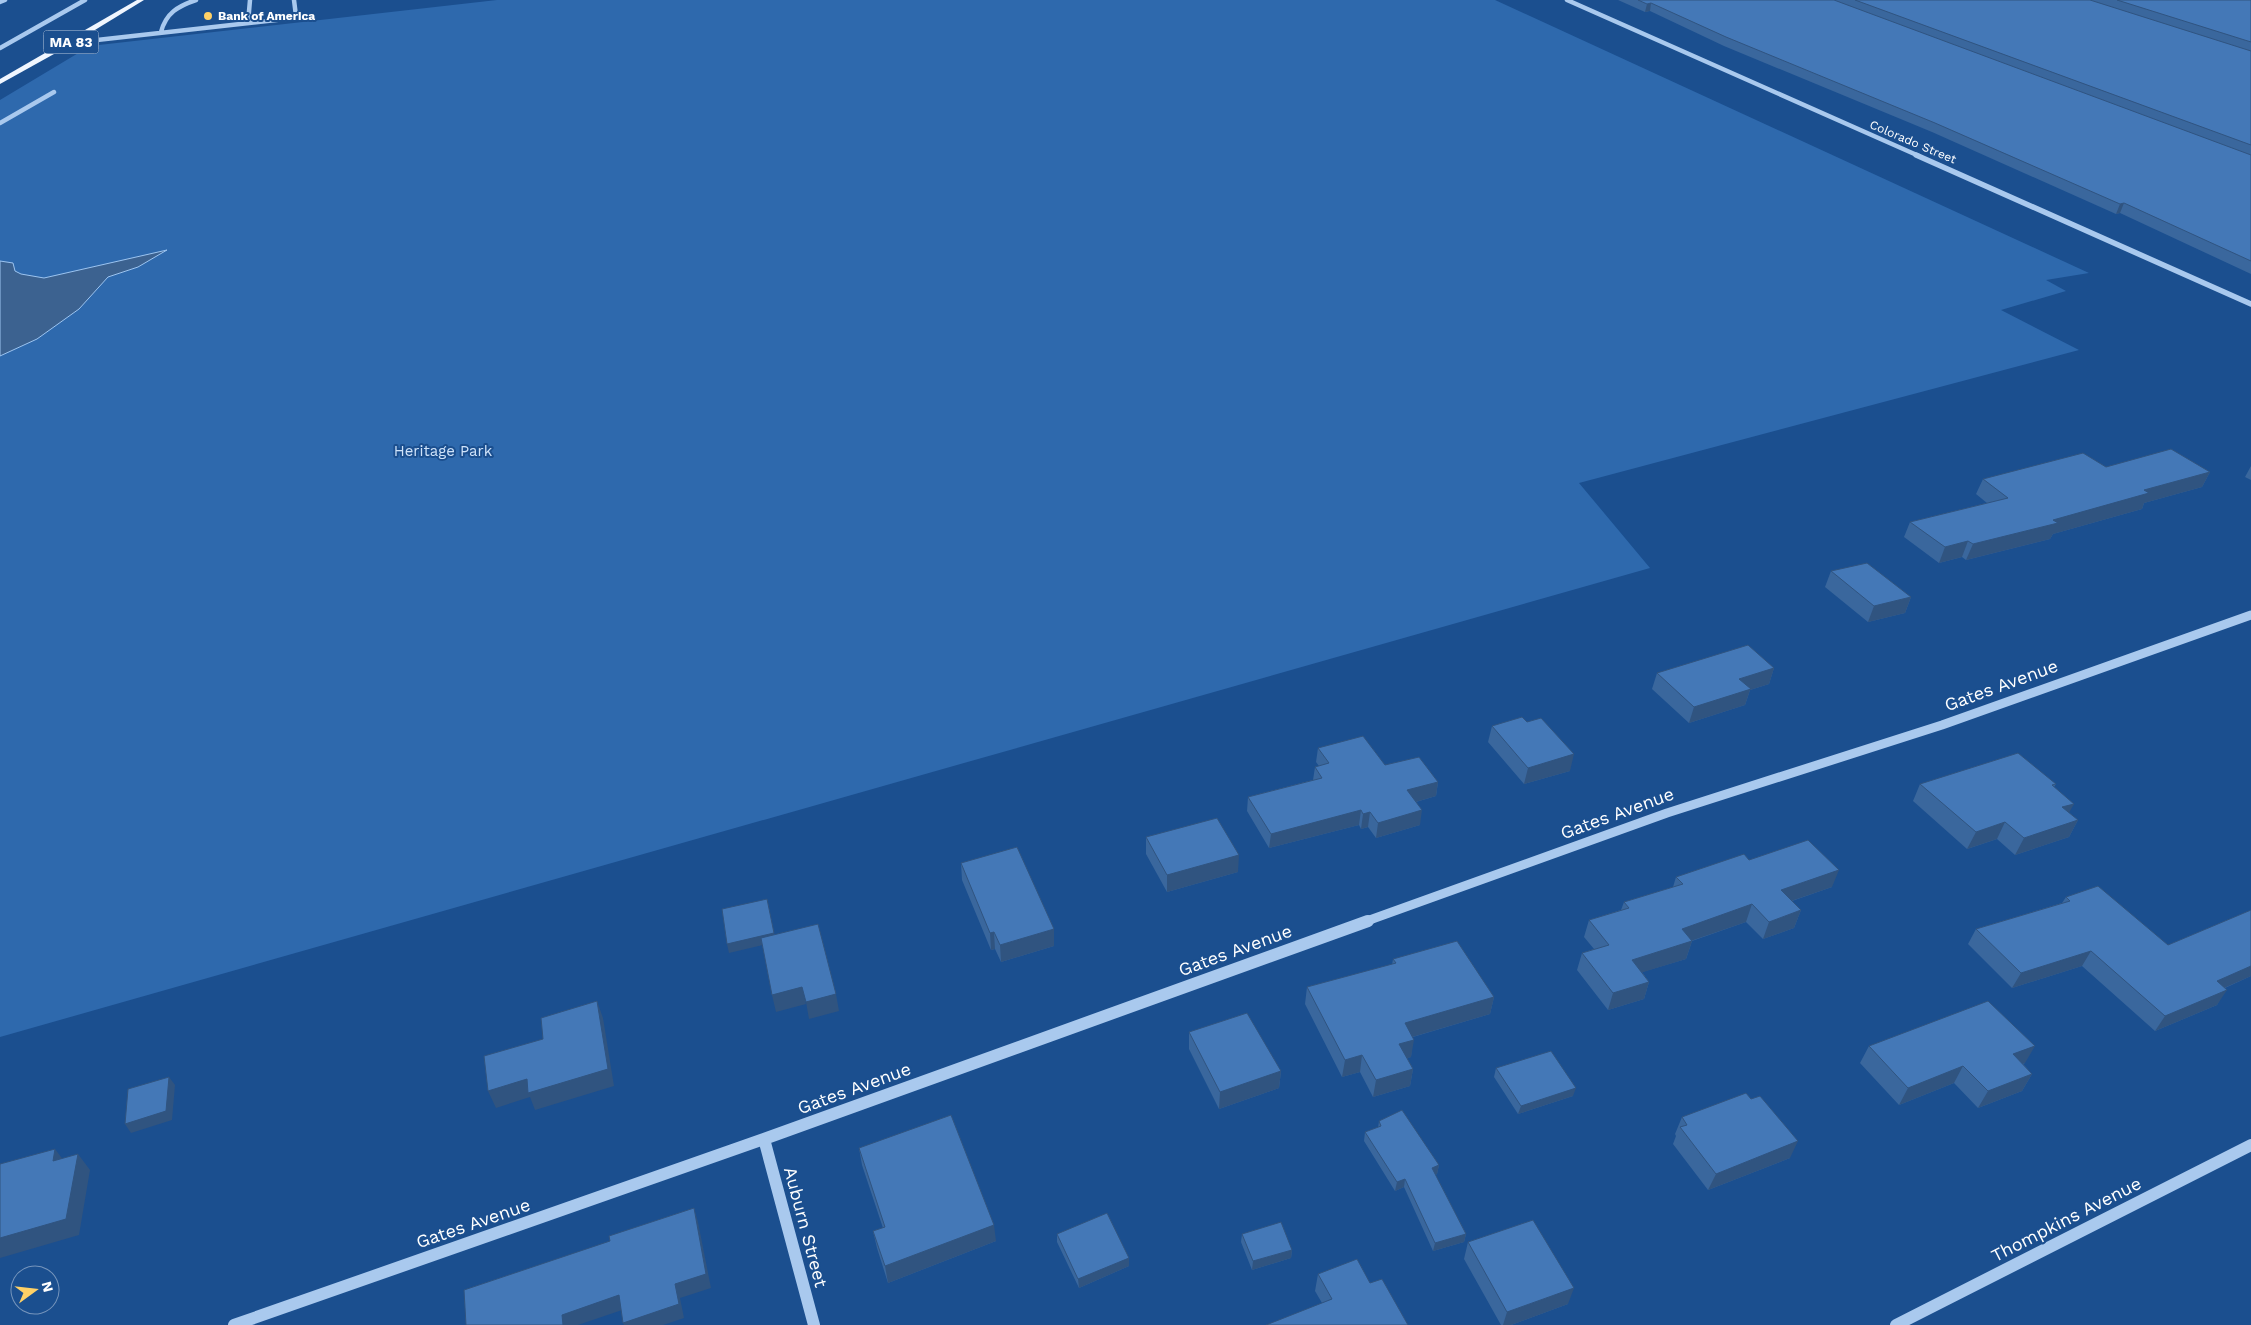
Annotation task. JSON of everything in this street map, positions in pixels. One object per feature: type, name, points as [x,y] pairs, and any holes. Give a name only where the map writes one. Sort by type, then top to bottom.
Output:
[{"type":"main road","name":"MA 83","points":[[0,82],[141,0]]},
{"type":"street","points":[[0,2],[5,0]]},
{"type":"street","points":[[161,32],[163,18],[168,13],[196,0]]},
{"type":"street","points":[[70,43],[296,16],[294,0]]},
{"type":"street","name":"Colorado Street","points":[[1567,0],[2251,304]]},
{"type":"street","points":[[1,122],[54,92]]},
{"type":"street","name":"Gates Avenue","points":[[234,1325],[764,1139],[1667,813],[1942,725],[2251,614]]},
{"type":"street","name":"Auburn Street","points":[[764,1139],[814,1325]]},
{"type":"street","name":"Thompkins Avenue","points":[[1896,1325],[2251,1145]]},
{"type":"lane","points":[[0,48],[86,0]]},
{"type":"lane","points":[[248,23],[250,0]]},
{"type":"green space","name":"Heritage Park","points":[[497,0],[1495,0],[2089,273],[2046,280],[2066,291],[2001,310],[2079,350],[1579,483],[1650,568],[0,1037],[0,100],[90,46]]},
{"type":"shaded area","points":[[167,250],[138,267],[108,277],[79,309],[37,339],[0,356],[0,261],[13,263],[15,271],[21,274],[44,278]]},
{"type":"building","points":[[1638,0],[1834,0],[2251,155],[2251,261],[2124,203],[2120,204],[1935,123],[1726,37],[1651,3],[1647,4]]},
{"type":"building","points":[[1855,0],[2090,0],[2251,51],[2251,145]]},
{"type":"building","points":[[2117,0],[2251,0],[2251,42]]},
{"type":"building","points":[[2171,449],[2210,472],[2144,490],[2149,493],[2053,520],[2058,523],[1973,544],[1968,541],[1945,547],[1910,522],[2008,498],[1983,479],[2083,453],[2106,467]]},
{"type":"building","points":[[1867,563],[1911,597],[1874,606],[1831,571]]},
{"type":"building","points":[[1748,645],[1774,668],[1739,679],[1751,689],[1694,707],[1657,673]]},
{"type":"building","points":[[1522,717],[1527,722],[1541,718],[1574,754],[1528,768],[1492,726]]},
{"type":"building","points":[[1363,736],[1385,765],[1419,757],[1438,782],[1407,790],[1422,810],[1378,823],[1370,812],[1363,814],[1361,810],[1271,834],[1248,797],[1322,778],[1315,767],[1329,763],[1318,748]]},
{"type":"building","points":[[2018,753],[2056,784],[2052,785],[2074,804],[2062,807],[2078,820],[2024,838],[2005,822],[1976,832],[1920,784]]},
{"type":"building","points":[[1217,818],[1239,855],[1167,875],[1146,837]]},
{"type":"building","points":[[1808,840],[1839,870],[1781,890],[1801,910],[1769,922],[1752,904],[1682,929],[1692,941],[1632,960],[1649,982],[1613,993],[1582,953],[1609,945],[1589,920],[1629,908],[1624,902],[1683,884],[1676,877],[1744,854],[1749,860]]},
{"type":"building","points":[[1017,847],[1054,929],[1000,945],[994,932],[990,933],[961,863]]},
{"type":"building","points":[[2098,886],[2168,945],[2251,910],[2251,966],[2217,981],[2227,990],[2165,1016],[2091,951],[2021,973],[1976,929],[2070,901],[2066,897]]},
{"type":"building","points":[[767,899],[774,933],[727,944],[722,909]]},
{"type":"building","points":[[818,924],[836,994],[806,1002],[802,987],[772,995],[761,938]]},
{"type":"building","points":[[1457,941],[1494,997],[1405,1023],[1414,1040],[1399,1044],[1413,1069],[1376,1080],[1362,1055],[1345,1060],[1307,987],[1396,963],[1393,959]]},
{"type":"building","points":[[597,1001],[608,1069],[528,1093],[527,1079],[488,1091],[484,1056],[543,1039],[541,1018]]},
{"type":"building","points":[[1988,1001],[2035,1046],[2013,1054],[2032,1074],[1988,1091],[1963,1066],[1908,1088],[1869,1046]]},
{"type":"building","points":[[1247,1013],[1281,1071],[1220,1092],[1189,1032]]},
{"type":"building","points":[[1551,1051],[1576,1088],[1521,1106],[1496,1068]]},
{"type":"building","points":[[169,1077],[166,1111],[125,1124],[128,1089]]},
{"type":"building","points":[[1746,1093],[1751,1099],[1760,1096],[1798,1141],[1716,1174],[1680,1127],[1687,1125],[1682,1117]]},
{"type":"building","points":[[1402,1110],[1439,1165],[1432,1168],[1466,1234],[1435,1243],[1405,1179],[1397,1182],[1365,1132],[1381,1126],[1379,1121]]},
{"type":"building","points":[[951,1115],[994,1225],[885,1266],[873,1231],[885,1227],[859,1148]]},
{"type":"building","points":[[55,1149],[53,1161],[78,1154],[66,1219],[0,1238],[0,1164]]},
{"type":"building","points":[[694,1208],[706,1274],[675,1284],[679,1304],[623,1323],[619,1295],[562,1315],[563,1325],[466,1325],[464,1290],[610,1241],[609,1236]]},
{"type":"building","points":[[1107,1213],[1129,1258],[1078,1279],[1057,1234]]},
{"type":"building","points":[[1533,1220],[1574,1288],[1507,1312],[1468,1242]]},
{"type":"building","points":[[1281,1222],[1292,1250],[1253,1261],[1242,1234]]},
{"type":"building","points":[[1357,1259],[1370,1283],[1382,1279],[1408,1325],[1266,1325],[1332,1299],[1318,1274]]},
{"type":"place","name":"Bank of America","points":[[208,16]]}]
